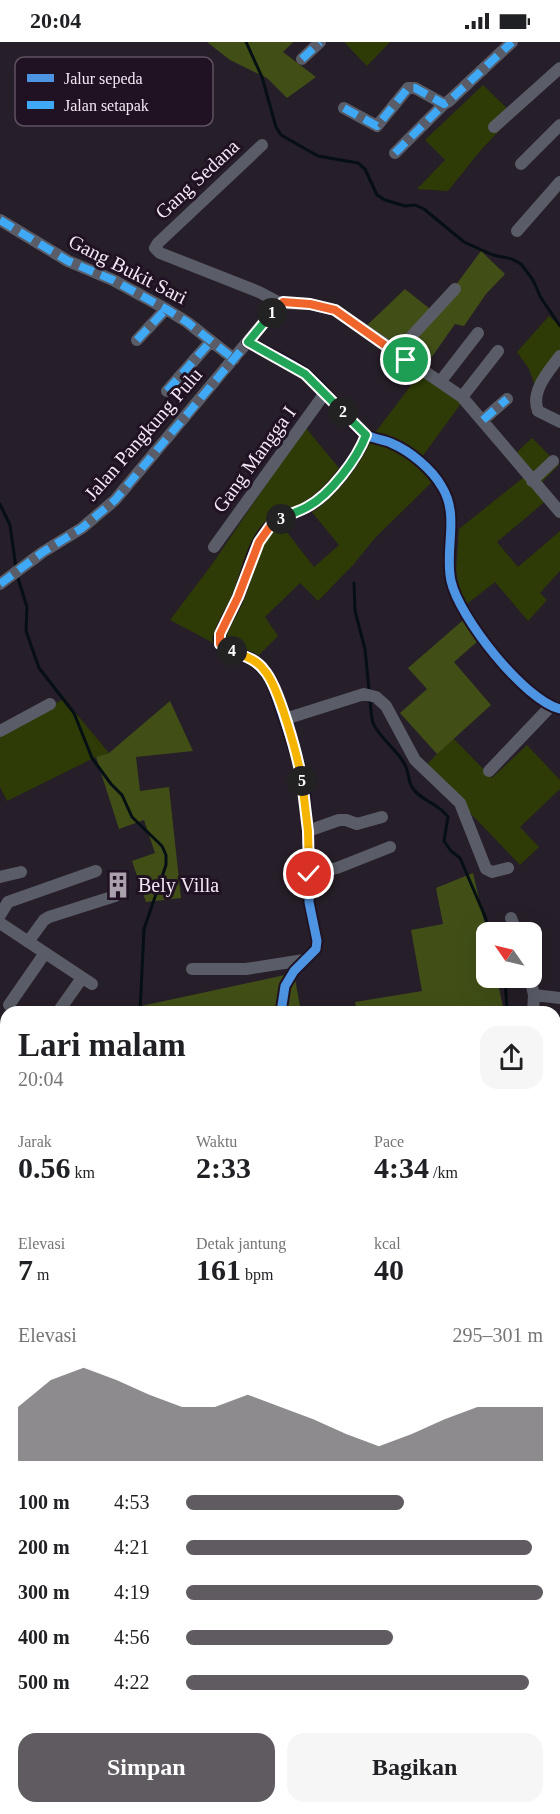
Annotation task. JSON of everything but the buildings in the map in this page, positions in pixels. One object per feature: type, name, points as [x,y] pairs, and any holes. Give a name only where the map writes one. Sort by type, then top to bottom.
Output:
[{"type":"street","points":[[302,59],[320,42]]},
{"type":"street","points":[[395,153],[444,104],[512,42]]},
{"type":"street","points":[[494,127],[560,68]]},
{"type":"street","points":[[344,108],[377,126],[408,88],[415,88],[444,104]]},
{"type":"street","points":[[521,164],[560,125]]},
{"type":"street","name":"Gang Sedana","points":[[262,145],[158,243],[155,249],[280,303]]},
{"type":"street","points":[[516,231],[560,182]]},
{"type":"street","name":"Gang Bukit Sari","points":[[0,220],[68,261],[113,280],[166,309],[234,359]]},
{"type":"street","points":[[396,353],[455,289]]},
{"type":"street","points":[[280,303],[310,304],[335,310],[462,398],[560,512]]},
{"type":"street","name":"Jalan Pangkung Pulu","points":[[0,584],[43,552],[82,528],[115,500],[280,303]]},
{"type":"street","points":[[137,340],[166,309]]},
{"type":"street","points":[[440,382],[478,333]]},
{"type":"street","points":[[167,391],[211,341]]},
{"type":"street","points":[[248,342],[305,374],[366,435],[401,448],[419,462],[443,488],[449,506],[451,525],[449,566],[455,594],[480,637],[494,654],[534,696],[555,708],[489,771]]},
{"type":"street","points":[[462,398],[498,351]]},
{"type":"street","points":[[560,356],[536,395],[535,404],[538,411],[560,422]]},
{"type":"street","name":"Gang Mangga I","points":[[214,547],[325,393]]},
{"type":"street","points":[[483,420],[507,399]]},
{"type":"street","points":[[282,1006],[285,986],[294,971],[316,949],[317,941],[309,902],[305,796],[299,764],[285,719],[266,671],[252,659],[220,644],[220,634],[263,535],[271,525],[307,507],[329,489],[357,453],[366,435]]},
{"type":"street","points":[[532,481],[553,461]]},
{"type":"street","points":[[285,719],[364,694],[376,697],[386,706],[415,759],[460,803],[486,869],[492,872],[508,868]]},
{"type":"street","points":[[0,731],[50,704]]},
{"type":"street","points":[[308,831],[339,820],[357,824],[382,817]]},
{"type":"street","points":[[309,874],[337,868],[390,847]]},
{"type":"street","points":[[0,915],[8,902],[96,871]]},
{"type":"street","points":[[0,877],[21,872]]},
{"type":"street","points":[[28,942],[44,920],[49,917],[115,896]]},
{"type":"street","points":[[511,918],[513,922]]},
{"type":"street","points":[[2,928],[28,942],[87,981],[64,1006]]},
{"type":"street","points":[[9,1005],[45,953]]},
{"type":"street","points":[[192,969],[246,969],[304,960]]},
{"type":"street","points":[[532,988],[533,1006]]},
{"type":"street","points":[[534,995],[560,998]]},
{"type":"green space","points":[[207,42],[293,42],[283,52],[316,77],[287,98],[267,78],[230,60]]},
{"type":"green space","points":[[344,42],[390,42],[367,66]]},
{"type":"green space","points":[[483,85],[514,115],[480,151],[448,191],[417,189],[445,160],[425,140]]},
{"type":"green space","points":[[481,251],[505,274],[486,294],[464,326],[455,324],[424,368],[362,330],[405,289],[435,313]]},
{"type":"green space","points":[[549,316],[560,326],[560,365],[538,394],[529,369],[517,352]]},
{"type":"green space","points":[[424,368],[465,398],[419,461],[438,476],[374,539],[353,565],[318,601],[300,583],[265,617],[278,636],[255,659],[219,646],[170,620],[213,563],[305,427],[344,474]],"holes":[[[307,506],[339,545],[314,567],[282,526]]]},
{"type":"green space","points":[[532,438],[559,465],[536,488],[548,499],[497,542],[518,567],[560,531],[560,571],[540,593],[547,600],[528,621],[495,582],[463,607],[456,572],[459,529],[524,477],[515,454]]},
{"type":"green space","points":[[469,615],[486,634],[454,662],[491,705],[437,754],[400,713],[427,689],[408,668]]},
{"type":"green space","points":[[64,699],[109,753],[96,757],[7,801],[0,787],[0,731]]},
{"type":"green space","points":[[170,701],[193,751],[136,757],[140,791],[169,787],[181,898],[146,902],[132,861],[155,853],[144,820],[119,829],[96,757],[109,753]]},
{"type":"green space","points":[[453,738],[492,778],[527,745],[560,780],[560,789],[520,827],[539,847],[520,865],[425,766]]},
{"type":"green space","points":[[473,873],[484,922],[476,922],[476,988],[499,988],[503,1006],[356,1006],[355,1002],[422,991],[411,930],[443,924],[436,888]]},
{"type":"green space","points":[[294,973],[300,1006],[141,1006]]},
{"type":"waterway","points":[[246,42],[262,77],[276,127],[281,135],[318,156],[358,163],[365,169],[377,195],[385,200],[405,206],[415,205],[424,209],[464,242],[521,264],[560,326]]},
{"type":"waterway","points":[[0,504],[10,525],[16,568]]},
{"type":"waterway","points":[[17,575],[27,607],[26,631],[39,668],[74,713],[92,758],[122,795],[132,817],[162,846],[166,855],[166,865],[144,929],[140,1006]]},
{"type":"waterway","points":[[354,583],[355,611],[365,649],[369,690]]},
{"type":"waterway","points":[[370,700],[373,723],[402,759],[415,792],[440,808],[448,817],[444,841],[460,858],[487,922]]},
{"type":"waterway","points":[[506,988],[507,1006]]},
{"type":"marked path","points":[[302,59],[320,42]]},
{"type":"marked path","points":[[344,108],[377,126],[408,88],[415,88],[444,104],[512,42]]},
{"type":"marked path","points":[[395,153],[444,104]]},
{"type":"marked path","points":[[0,220],[68,261],[113,280],[166,309],[187,322],[234,359]]},
{"type":"marked path","points":[[137,340],[166,309]]},
{"type":"marked path","points":[[167,391],[211,341]]},
{"type":"marked path","points":[[0,584],[43,552],[82,528],[115,500],[248,342]]},
{"type":"marked path","points":[[483,420],[507,399]]},
{"type":"cycle path","points":[[248,342],[300,370],[315,382],[365,434],[398,446],[420,461],[432,474],[442,487],[450,510],[449,569],[451,581],[466,615],[512,674],[545,702],[560,709]]},
{"type":"cycle path","points":[[282,1006],[285,986],[294,971],[316,949],[317,941],[309,902],[309,854],[305,796],[299,764],[271,680],[252,659],[224,647],[219,639],[238,597],[259,540],[275,522],[308,507],[326,493],[350,465],[366,435]]},
{"type":"place","name":"Bely Villa","points":[[118,885]]},
{"type":"route","points":[[309,874],[305,796],[299,764],[271,680],[260,665],[224,647],[220,644],[219,639],[263,535],[271,525],[317,501],[347,468],[366,435],[314,380],[248,342],[280,303],[310,304],[335,310],[406,360]]}]
